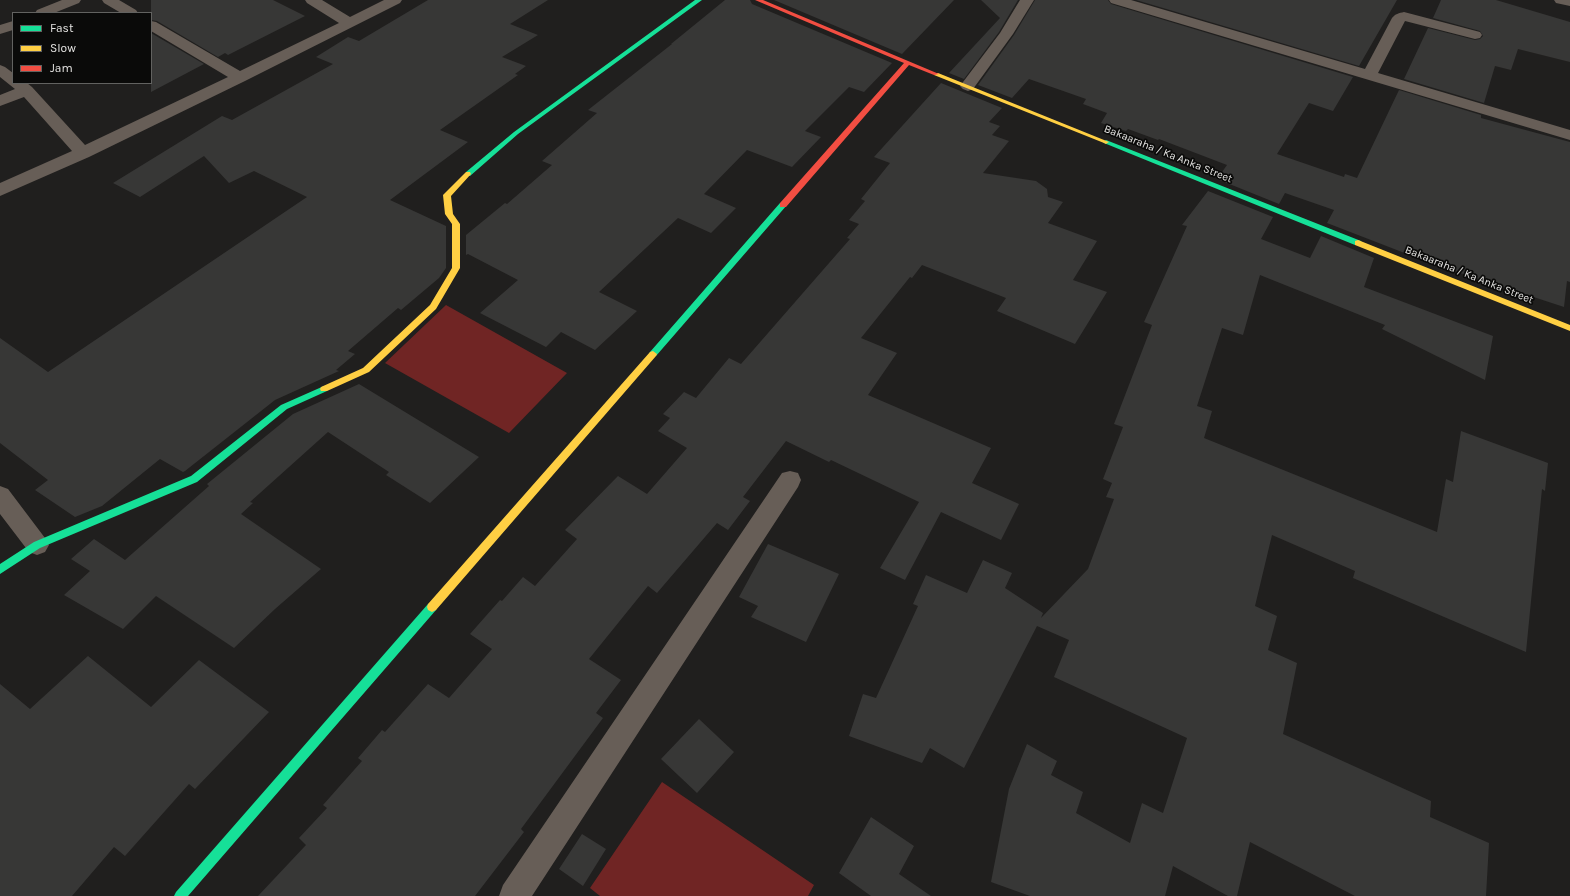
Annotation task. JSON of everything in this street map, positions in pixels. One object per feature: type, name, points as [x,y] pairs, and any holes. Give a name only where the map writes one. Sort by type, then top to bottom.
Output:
[{"type":"street","points":[[44,12],[74,0]]},
{"type":"street","points":[[109,0],[129,12]]},
{"type":"street","points":[[312,0],[350,23]]},
{"type":"street","points":[[0,190],[83,153],[240,78],[396,0]]},
{"type":"street","points":[[0,570],[38,545],[194,479],[284,407],[366,370],[433,307],[456,268],[456,224],[449,214],[447,195],[464,176],[520,130],[699,0]]},
{"type":"street","name":"Bakaaraha / Ka Anka Street","points":[[758,0],[907,63],[968,86],[1570,328]]},
{"type":"street","points":[[968,86],[1027,0]]},
{"type":"street","points":[[1116,0],[1570,136]]},
{"type":"street","points":[[1561,0],[1570,2]]},
{"type":"street","points":[[1369,76],[1399,18],[1404,16],[1474,34]]},
{"type":"street","points":[[0,30],[12,25]]},
{"type":"street","points":[[152,26],[240,78]]},
{"type":"street","points":[[180,896],[907,63]]},
{"type":"street","points":[[0,70],[12,79]]},
{"type":"street","points":[[0,102],[22,87],[83,153]]},
{"type":"street","points":[[514,896],[790,480]]},
{"type":"street","points":[[0,496],[38,545]]},
{"type":"shaded area","points":[[446,305],[567,373],[509,433],[385,363]]},
{"type":"shaded area","points":[[662,782],[814,885],[808,896],[600,896],[590,888]]},
{"type":"building","points":[[151,0],[273,0],[305,16],[228,55],[225,53],[218,57],[157,21],[152,20]]},
{"type":"building","points":[[428,0],[548,0],[510,24],[538,35],[502,57],[526,66],[515,74],[518,75],[440,130],[468,142],[390,200],[446,226],[446,268],[439,278],[401,310],[398,308],[348,351],[355,354],[336,370],[339,371],[275,400],[185,471],[183,472],[160,459],[102,506],[75,517],[35,490],[48,480],[0,443],[0,338],[48,372],[307,197],[254,171],[229,183],[204,156],[140,197],[113,183],[222,116],[232,120],[333,64],[316,57],[348,37],[359,41]]},
{"type":"building","points":[[725,0],[750,0],[752,4],[892,63],[864,92],[849,87],[805,131],[821,137],[792,167],[747,150],[704,194],[736,208],[711,233],[678,218],[599,292],[637,311],[595,350],[561,332],[546,347],[480,313],[518,280],[468,254],[466,255],[466,235],[505,203],[507,204],[552,165],[542,161],[597,113],[588,110]]},
{"type":"building","points":[[774,0],[954,0],[902,54]]},
{"type":"building","points":[[981,0],[1018,0],[999,32],[964,79],[949,73],[1000,18]]},
{"type":"building","points":[[1035,0],[1108,0],[1111,4],[1353,77],[1333,111],[1309,103],[1277,154],[1344,177],[1345,174],[1357,178],[1399,90],[1481,115],[1481,118],[1570,142],[1570,282],[1567,281],[1564,307],[1433,264],[1327,223],[1334,210],[1285,193],[1279,204],[1217,179],[1227,165],[1159,139],[1158,140],[1128,129],[1126,131],[1101,123],[1107,113],[1083,104],[1086,99],[1029,79],[1012,98],[978,85],[1014,35]]},
{"type":"building","points":[[1136,0],[1397,0],[1359,66]]},
{"type":"building","points":[[1441,0],[1496,0],[1570,22],[1570,62],[1518,49],[1511,70],[1495,66],[1484,103],[1404,79],[1428,28],[1475,40],[1480,39],[1483,36],[1480,31],[1433,18]]},
{"type":"building","points":[[152,34],[204,64],[151,92]]},
{"type":"building","points":[[941,83],[1002,108],[989,122],[1000,126],[992,135],[1009,141],[983,173],[1036,181],[1047,189],[1048,197],[1063,202],[1048,223],[1097,241],[1073,280],[1107,292],[1075,344],[997,311],[1006,298],[922,265],[912,278],[910,277],[861,338],[897,353],[868,395],[991,448],[972,483],[1019,504],[1001,540],[941,512],[905,580],[880,568],[919,502],[831,460],[829,462],[786,441],[743,497],[750,501],[728,530],[717,523],[657,593],[648,586],[589,659],[621,680],[596,713],[603,718],[521,829],[524,832],[475,896],[258,896],[306,845],[299,838],[327,808],[323,805],[362,761],[358,758],[382,730],[385,732],[428,684],[449,698],[492,649],[470,634],[523,577],[535,586],[577,539],[565,530],[618,476],[647,494],[687,448],[658,431],[670,418],[663,414],[684,392],[696,398],[729,358],[741,364],[850,239],[847,238],[859,224],[849,220],[865,201],[861,199],[890,163],[874,157]]},
{"type":"building","points":[[1208,191],[1273,217],[1261,239],[1310,258],[1321,236],[1374,258],[1364,287],[1493,336],[1485,380],[1382,329],[1385,325],[1260,275],[1243,335],[1222,328],[1197,406],[1212,411],[1204,438],[1437,532],[1446,479],[1453,482],[1461,431],[1548,463],[1545,491],[1542,489],[1526,652],[1353,578],[1355,571],[1272,535],[1255,606],[1277,616],[1268,650],[1297,663],[1283,734],[1431,801],[1430,817],[1489,843],[1486,896],[1355,896],[1250,842],[1237,896],[1228,896],[1173,866],[1165,896],[1030,896],[991,882],[1009,789],[1027,744],[1057,761],[1051,775],[1083,792],[1076,813],[1130,843],[1142,803],[1163,813],[1187,738],[1054,677],[1069,640],[1037,626],[964,768],[930,748],[922,763],[849,736],[863,694],[876,698],[918,606],[913,604],[926,575],[967,593],[983,560],[1012,573],[1005,588],[1043,613],[1041,618],[1088,569],[1114,499],[1106,497],[1112,483],[1103,479],[1123,427],[1114,424],[1152,325],[1144,322],[1187,226],[1182,225]]},
{"type":"building","points":[[359,384],[479,457],[430,503],[386,475],[389,472],[328,432],[250,502],[253,503],[241,514],[321,569],[275,609],[234,648],[156,596],[123,629],[64,595],[90,571],[71,559],[94,539],[125,560],[209,486],[207,484],[293,414]]},
{"type":"building","points":[[768,544],[839,574],[806,642],[751,617],[758,606],[739,597]]},
{"type":"building","points":[[88,656],[151,707],[199,660],[269,712],[195,789],[189,784],[125,856],[114,847],[72,896],[0,896],[0,684],[30,709]]},
{"type":"building","points":[[699,719],[734,752],[697,793],[661,759]]},
{"type":"building","points":[[871,817],[914,846],[899,874],[931,896],[871,896],[839,873]]},
{"type":"building","points":[[582,834],[606,849],[583,886],[559,869]]},
{"type":"traffic: fast","points":[[468,174],[516,133],[699,0]]},
{"type":"traffic: fast","points":[[1106,142],[1358,243]]},
{"type":"traffic: fast","points":[[653,354],[783,205]]},
{"type":"traffic: fast","points":[[0,570],[37,545],[194,479],[284,407],[324,389]]},
{"type":"traffic: fast","points":[[180,896],[432,607]]},
{"type":"traffic: slow","points":[[936,74],[1106,142]]},
{"type":"traffic: slow","points":[[324,389],[366,370],[433,307],[456,268],[456,224],[449,214],[447,195],[468,174]]},
{"type":"traffic: slow","points":[[1358,243],[1570,328]]},
{"type":"traffic: slow","points":[[432,607],[653,354]]},
{"type":"traffic: jam","points":[[758,0],[936,74]]},
{"type":"traffic: jam","points":[[783,205],[907,63]]}]
